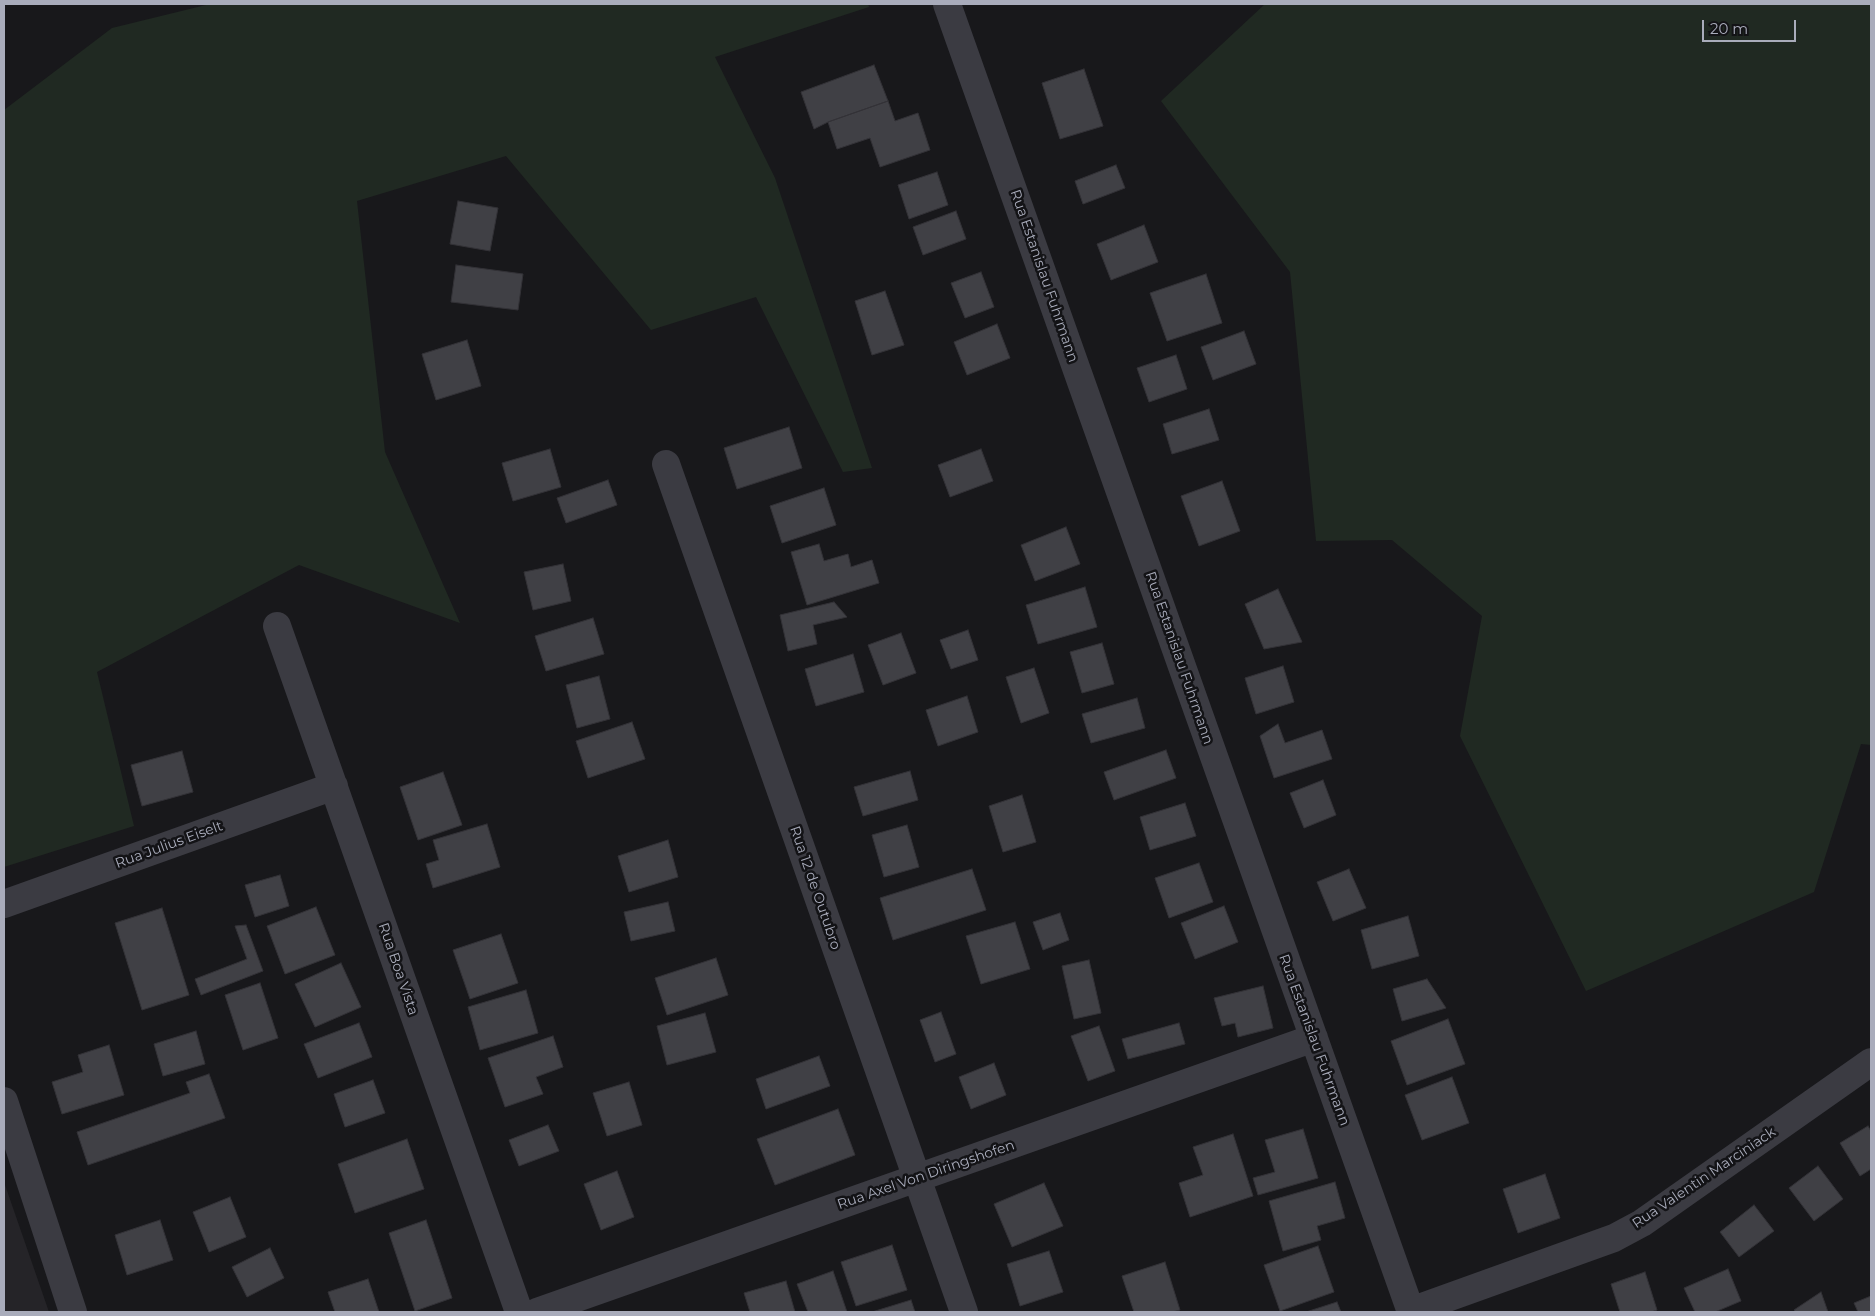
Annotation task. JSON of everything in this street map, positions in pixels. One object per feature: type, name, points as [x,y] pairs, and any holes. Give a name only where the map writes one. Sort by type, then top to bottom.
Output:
[{"type":"street","name":"Rua Estanislau Fuhrmann","points":[[948,4],[1411,1312]]},
{"type":"street","name":"Rua 12 de Outubro","points":[[666,464],[964,1312]]},
{"type":"street","name":"Rua Boa Vista","points":[[277,626],[519,1312]]},
{"type":"street","name":"Rua Julius Eiselt","points":[[4,904],[334,786]]},
{"type":"street","name":"Rua Axel Von Diringshofen","points":[[537,1312],[1314,1038]]},
{"type":"street","name":"Rua Valentin Marciniack","points":[[1411,1312],[1614,1238],[1642,1223],[1871,1062]]},
{"type":"street","points":[[4,1101],[73,1312]]},
{"type":"shaded area","points":[[210,4],[868,4],[869,7],[715,57],[775,178],[872,468],[843,472],[756,297],[651,330],[506,156],[357,201],[385,452],[460,623],[299,565],[97,672],[134,826],[4,867],[4,110],[112,28]]},
{"type":"shaded area","points":[[1265,4],[1871,4],[1871,745],[1861,744],[1814,892],[1586,991],[1460,736],[1482,616],[1392,540],[1316,541],[1290,272],[1161,101]]},
{"type":"shaded area","points":[[4,1182],[49,1312],[4,1312]]},
{"type":"building","points":[[874,65],[888,101],[828,122],[814,129],[801,92]]},
{"type":"building","points":[[1084,69],[1103,126],[1060,139],[1042,83]]},
{"type":"building","points":[[888,101],[895,121],[918,113],[930,150],[880,167],[870,138],[837,149],[828,122]]},
{"type":"building","points":[[1116,165],[1125,188],[1083,204],[1075,181]]},
{"type":"building","points":[[937,172],[948,205],[909,219],[898,185]]},
{"type":"building","points":[[458,201],[498,208],[490,251],[450,244]]},
{"type":"building","points":[[956,211],[966,239],[923,255],[913,227]]},
{"type":"building","points":[[1144,225],[1158,262],[1111,280],[1097,244]]},
{"type":"building","points":[[456,265],[523,274],[518,310],[451,302]]},
{"type":"building","points":[[981,272],[994,307],[965,318],[951,283]]},
{"type":"building","points":[[1206,274],[1222,323],[1167,341],[1150,293]]},
{"type":"building","points":[[885,291],[904,345],[872,355],[855,301]]},
{"type":"building","points":[[997,324],[1010,358],[967,375],[954,342]]},
{"type":"building","points":[[1244,331],[1256,364],[1213,380],[1201,347]]},
{"type":"building","points":[[467,340],[481,386],[436,400],[422,354]]},
{"type":"building","points":[[1176,355],[1187,389],[1149,402],[1137,368]]},
{"type":"building","points":[[1209,409],[1219,440],[1172,454],[1163,424]]},
{"type":"building","points":[[789,427],[802,468],[737,489],[724,448]]},
{"type":"building","points":[[550,449],[561,487],[513,501],[502,463]]},
{"type":"building","points":[[981,449],[993,481],[950,497],[938,465]]},
{"type":"building","points":[[608,480],[617,505],[566,523],[557,498]]},
{"type":"building","points":[[1222,481],[1240,531],[1199,546],[1181,496]]},
{"type":"building","points":[[824,488],[836,525],[782,543],[770,506]]},
{"type":"building","points":[[1066,527],[1080,564],[1035,581],[1021,545]]},
{"type":"building","points":[[819,544],[824,561],[848,554],[851,567],[872,560],[879,583],[807,605],[791,552]]},
{"type":"building","points":[[563,564],[571,601],[533,610],[524,572]]},
{"type":"building","points":[[1085,587],[1097,627],[1038,644],[1026,605]]},
{"type":"building","points":[[1278,589],[1302,642],[1264,649],[1245,604]]},
{"type":"building","points":[[834,602],[847,617],[813,625],[817,644],[788,651],[780,615]]},
{"type":"building","points":[[593,618],[604,654],[546,671],[535,636]]},
{"type":"building","points":[[968,630],[978,660],[951,669],[940,640]]},
{"type":"building","points":[[901,633],[916,673],[883,685],[868,645]]},
{"type":"building","points":[[1102,643],[1114,684],[1082,693],[1070,652]]},
{"type":"building","points":[[853,654],[864,692],[816,706],[805,669]]},
{"type":"building","points":[[1283,666],[1294,702],[1256,714],[1245,678]]},
{"type":"building","points":[[1034,668],[1049,713],[1021,723],[1006,677]]},
{"type":"building","points":[[599,676],[610,719],[577,728],[566,685]]},
{"type":"building","points":[[967,696],[978,732],[938,746],[926,710]]},
{"type":"building","points":[[1137,698],[1145,728],[1091,743],[1082,714]]},
{"type":"building","points":[[632,722],[645,759],[588,778],[576,741]]},
{"type":"building","points":[[1278,724],[1285,743],[1322,730],[1332,759],[1274,778],[1260,736]]},
{"type":"building","points":[[1166,750],[1176,778],[1114,800],[1104,772]]},
{"type":"building","points":[[182,751],[193,792],[142,806],[131,765]]},
{"type":"building","points":[[910,771],[918,800],[863,816],[854,787]]},
{"type":"building","points":[[443,772],[462,825],[418,840],[400,787]]},
{"type":"building","points":[[1323,780],[1336,815],[1304,828],[1290,793]]},
{"type":"building","points":[[1022,795],[1036,842],[1003,852],[989,806]]},
{"type":"building","points":[[1185,803],[1196,836],[1150,850],[1140,817]]},
{"type":"building","points":[[487,824],[500,867],[433,888],[426,864],[439,860],[433,840]]},
{"type":"building","points":[[907,825],[919,867],[884,877],[872,835]]},
{"type":"building","points":[[668,840],[678,877],[629,892],[618,856]]},
{"type":"building","points":[[1199,863],[1213,902],[1169,918],[1155,878]]},
{"type":"building","points":[[972,869],[986,910],[893,940],[880,898]]},
{"type":"building","points":[[1349,869],[1366,908],[1333,921],[1317,882]]},
{"type":"building","points":[[280,875],[289,906],[255,917],[245,885]]},
{"type":"building","points":[[668,902],[675,931],[631,941],[624,912]]},
{"type":"building","points":[[1224,906],[1238,942],[1195,959],[1181,923]]},
{"type":"building","points":[[316,907],[335,955],[285,974],[267,926]]},
{"type":"building","points":[[162,908],[189,995],[142,1010],[115,923]]},
{"type":"building","points":[[1060,913],[1069,940],[1043,950],[1033,922]]},
{"type":"building","points":[[1408,916],[1419,956],[1372,969],[1361,930]]},
{"type":"building","points":[[1015,922],[1030,969],[981,984],[966,936]]},
{"type":"building","points":[[246,925],[263,971],[201,995],[195,979],[247,959],[235,926]]},
{"type":"building","points":[[501,934],[518,983],[470,999],[453,950]]},
{"type":"building","points":[[716,958],[728,995],[667,1015],[655,978]]},
{"type":"building","points":[[1089,960],[1101,1013],[1074,1019],[1062,966]]},
{"type":"building","points":[[341,963],[361,1007],[315,1027],[295,984]]},
{"type":"building","points":[[1427,979],[1446,1008],[1402,1021],[1393,989]]},
{"type":"building","points":[[260,983],[278,1038],[243,1050],[225,995]]},
{"type":"building","points":[[1263,986],[1273,1028],[1238,1037],[1235,1023],[1222,1026],[1214,998]]},
{"type":"building","points":[[526,990],[538,1033],[480,1050],[468,1007]]},
{"type":"building","points":[[941,1012],[956,1054],[935,1062],[920,1020]]},
{"type":"building","points":[[705,1013],[716,1052],[667,1065],[657,1026]]},
{"type":"building","points":[[1448,1019],[1465,1064],[1407,1085],[1391,1041]]},
{"type":"building","points":[[359,1023],[372,1057],[318,1078],[304,1044]]},
{"type":"building","points":[[1179,1023],[1185,1044],[1128,1059],[1122,1039]]},
{"type":"building","points":[[1099,1026],[1115,1071],[1088,1081],[1071,1036]]},
{"type":"building","points":[[196,1031],[205,1064],[163,1076],[154,1044]]},
{"type":"building","points":[[553,1036],[563,1067],[536,1077],[543,1094],[505,1107],[488,1058]]},
{"type":"building","points":[[109,1045],[124,1095],[62,1114],[52,1082],[83,1072],[78,1055]]},
{"type":"building","points":[[819,1056],[830,1086],[766,1109],[756,1079]]},
{"type":"building","points":[[994,1063],[1006,1095],[971,1109],[959,1077]]},
{"type":"building","points":[[209,1074],[225,1118],[88,1165],[77,1132],[190,1093],[186,1082]]},
{"type":"building","points":[[1452,1077],[1469,1123],[1422,1140],[1405,1095]]},
{"type":"building","points":[[373,1080],[385,1113],[345,1127],[334,1094]]},
{"type":"building","points":[[629,1082],[642,1125],[607,1136],[593,1093]]},
{"type":"building","points":[[838,1109],[855,1155],[775,1185],[757,1139]]},
{"type":"building","points":[[548,1125],[559,1151],[519,1166],[509,1140]]},
{"type":"building","points":[[1868,1126],[1871,1131],[1871,1169],[1860,1176],[1840,1143]]},
{"type":"building","points":[[1303,1129],[1318,1178],[1258,1195],[1253,1178],[1275,1172],[1265,1140]]},
{"type":"building","points":[[1233,1134],[1253,1196],[1190,1217],[1179,1183],[1203,1175],[1193,1147]]},
{"type":"building","points":[[407,1139],[424,1189],[355,1213],[338,1164]]},
{"type":"building","points":[[1818,1166],[1843,1199],[1814,1221],[1789,1188]]},
{"type":"building","points":[[617,1171],[634,1217],[601,1230],[584,1184]]},
{"type":"building","points":[[1545,1174],[1560,1218],[1518,1233],[1503,1189]]},
{"type":"building","points":[[1335,1182],[1345,1218],[1317,1226],[1321,1240],[1283,1251],[1269,1201]]},
{"type":"building","points":[[1044,1183],[1063,1226],[1012,1247],[994,1204]]},
{"type":"building","points":[[230,1197],[246,1237],[209,1252],[193,1212]]},
{"type":"building","points":[[1754,1205],[1774,1231],[1739,1257],[1720,1232]]},
{"type":"building","points":[[160,1220],[173,1260],[127,1275],[115,1235]]},
{"type":"building","points":[[426,1220],[452,1298],[415,1311],[389,1233]]},
{"type":"building","points":[[892,1245],[907,1290],[856,1306],[841,1262]]},
{"type":"building","points":[[1318,1246],[1334,1292],[1280,1311],[1264,1265]]},
{"type":"building","points":[[270,1248],[284,1278],[247,1297],[232,1267]]},
{"type":"building","points":[[1049,1251],[1063,1292],[1020,1306],[1007,1264]]},
{"type":"building","points":[[1165,1262],[1180,1310],[1172,1312],[1134,1312],[1122,1276]]},
{"type":"building","points":[[1728,1269],[1741,1301],[1715,1312],[1695,1312],[1684,1288]]},
{"type":"building","points":[[833,1271],[847,1312],[808,1312],[797,1284]]},
{"type":"building","points":[[1645,1272],[1657,1310],[1651,1312],[1620,1312],[1611,1284]]},
{"type":"building","points":[[368,1279],[379,1312],[335,1312],[328,1292]]},
{"type":"building","points":[[786,1281],[795,1312],[750,1312],[744,1293]]},
{"type":"building","points":[[1821,1292],[1828,1312],[1796,1312],[1794,1310]]},
{"type":"building","points":[[1871,1296],[1871,1312],[1858,1312],[1854,1303]]},
{"type":"building","points":[[911,1300],[915,1312],[872,1312]]},
{"type":"building","points":[[1337,1302],[1341,1312],[1306,1312]]}]
